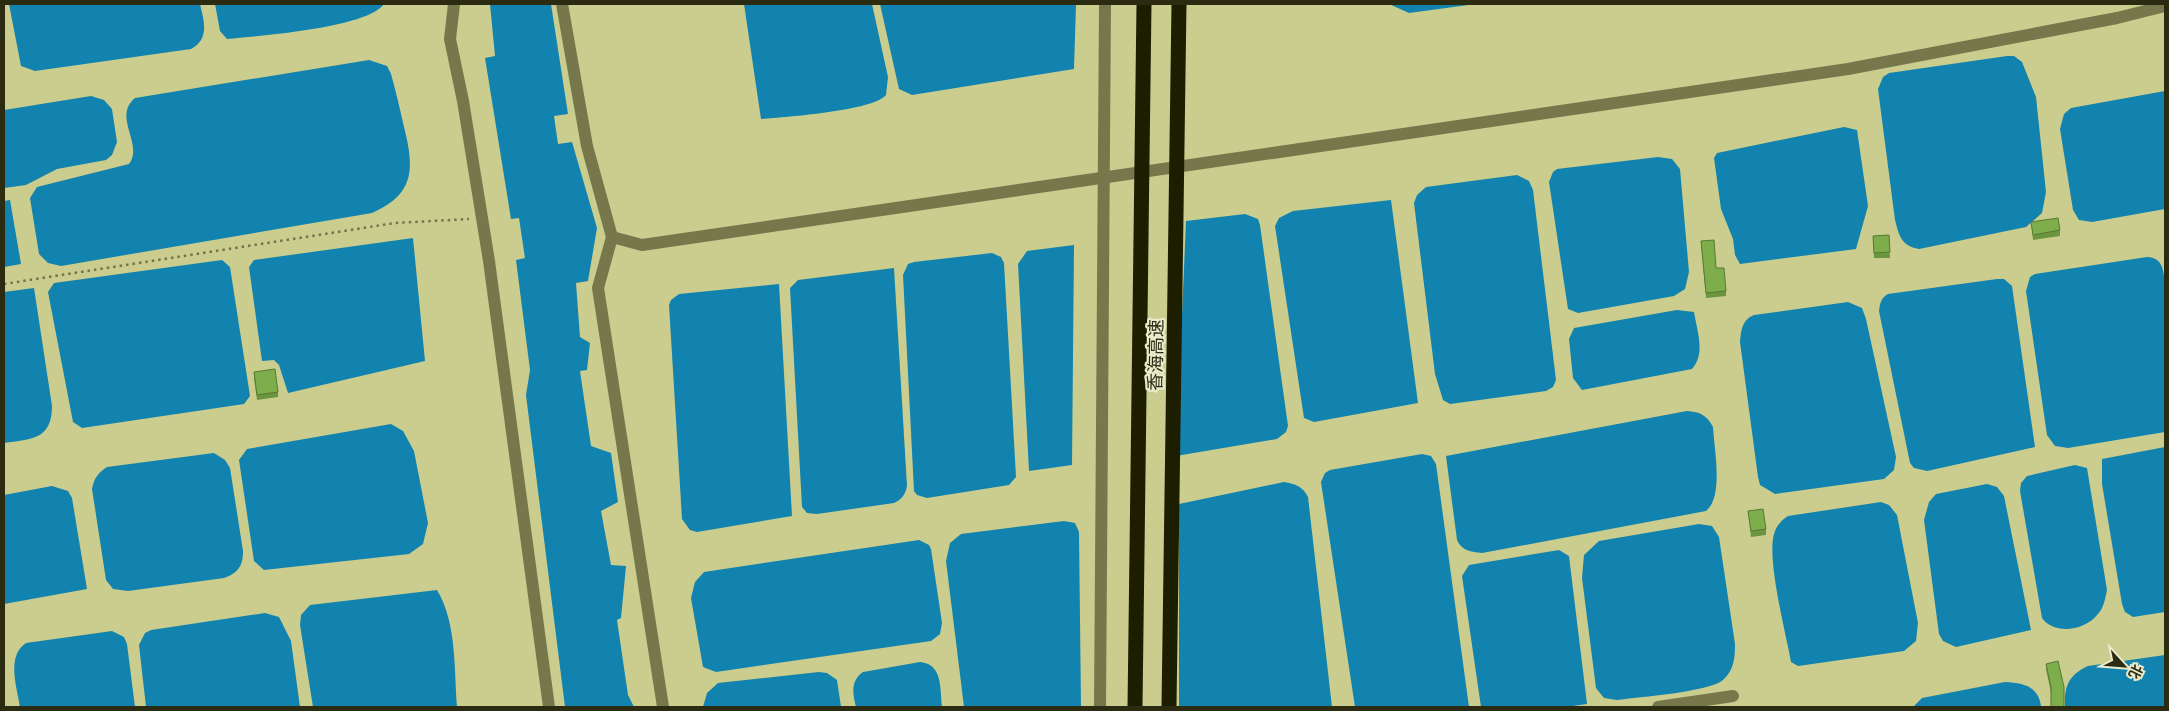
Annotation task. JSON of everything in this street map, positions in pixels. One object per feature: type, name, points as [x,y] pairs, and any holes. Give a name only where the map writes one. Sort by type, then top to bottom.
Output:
[{"type":"highway","name":"香海高速","points":[[1135,707],[1144,4]]},
{"type":"highway","name":"香海高速","points":[[1169,707],[1178,4]]},
{"type":"street","points":[[454,4],[450,39],[463,100],[483,218],[549,707]]},
{"type":"street","points":[[562,4],[587,146],[612,237],[598,288],[663,707]]},
{"type":"street","points":[[1100,707],[1102,178],[1105,4]]},
{"type":"street","points":[[612,237],[642,245],[1848,69],[2117,18],[2165,6]]},
{"type":"street","points":[[1658,707],[1733,696]]},
{"type":"path","points":[[4,284],[394,223],[483,218]]},
{"type":"water","points":[[9,4],[200,4],[204,29],[201,40],[191,49],[35,71],[21,66]]},
{"type":"water","points":[[215,4],[384,4],[374,12],[335,25],[286,33],[227,39],[220,31]]},
{"type":"water","points":[[490,4],[551,4],[568,114],[554,116],[558,144],[572,142],[597,228],[588,281],[576,283],[580,337],[590,343],[587,370],[580,371],[591,446],[611,453],[618,502],[601,511],[611,565],[626,566],[621,618],[617,620],[628,695],[634,707],[565,707],[526,395],[530,370],[516,260],[525,258],[519,218],[511,219],[485,58],[495,56]]},
{"type":"water","points":[[744,4],[872,4],[888,77],[886,95],[878,101],[847,109],[761,119]]},
{"type":"water","points":[[880,4],[1076,4],[1074,69],[912,95],[899,89]]},
{"type":"water","points":[[1389,4],[1476,4],[1409,13]]},
{"type":"water","points":[[2014,56],[2022,62],[2036,97],[2046,192],[2042,213],[2026,227],[1919,249],[1913,248],[1902,239],[1895,220],[1878,89],[1883,77],[1889,73]]},
{"type":"water","points":[[369,60],[387,66],[391,74],[409,155],[410,167],[404,188],[397,197],[386,205],[372,213],[61,266],[48,263],[39,254],[30,198],[37,187],[129,164],[133,156],[133,148],[126,114],[129,105],[135,98]]},
{"type":"water","points":[[2165,91],[2165,209],[2092,222],[2079,220],[2073,210],[2060,129],[2064,114],[2071,108]]},
{"type":"water","points":[[91,96],[104,100],[112,109],[117,142],[112,155],[106,160],[57,169],[26,185],[4,188],[4,110]]},
{"type":"water","points":[[1844,127],[1857,130],[1868,206],[1856,249],[1740,264],[1735,255],[1733,239],[1721,209],[1714,158],[1717,153]]},
{"type":"water","points":[[1658,157],[1672,159],[1680,169],[1689,272],[1685,289],[1674,296],[1578,313],[1568,309],[1549,182],[1553,172],[1557,169]]},
{"type":"water","points":[[1517,175],[1529,181],[1533,190],[1556,380],[1553,387],[1546,391],[1450,404],[1443,400],[1435,374],[1414,203],[1417,195],[1426,187]]},
{"type":"water","points":[[10,200],[21,264],[4,267],[4,201]]},
{"type":"water","points":[[1391,200],[1418,403],[1314,422],[1304,418],[1275,226],[1279,218],[1293,211]]},
{"type":"water","points":[[1245,214],[1258,219],[1260,225],[1288,426],[1286,432],[1277,439],[1176,456],[1186,221]]},
{"type":"water","points":[[413,238],[425,361],[288,393],[279,365],[274,360],[262,361],[249,267],[254,260]]},
{"type":"water","points":[[1074,245],[1072,465],[1029,471],[1018,264],[1027,251]]},
{"type":"water","points":[[992,253],[1001,257],[1004,263],[1016,477],[1009,485],[927,498],[917,495],[914,491],[903,275],[908,264],[914,262]]},
{"type":"water","points":[[2147,257],[2159,262],[2163,269],[2165,283],[2165,432],[2068,448],[2055,446],[2047,435],[2026,291],[2030,277],[2035,274]]},
{"type":"water","points":[[222,260],[230,267],[250,396],[244,404],[82,428],[73,422],[48,292],[54,283]]},
{"type":"water","points":[[894,268],[907,486],[905,492],[894,503],[817,514],[807,513],[802,507],[790,288],[798,280]]},
{"type":"water","points":[[2004,279],[2012,286],[2035,447],[1927,471],[1914,468],[1910,463],[1879,311],[1881,301],[1888,294]]},
{"type":"water","points":[[779,284],[792,516],[697,532],[690,530],[682,519],[669,305],[671,300],[679,294]]},
{"type":"water","points":[[34,288],[52,406],[51,417],[44,432],[38,436],[4,443],[4,292]]},
{"type":"water","points":[[1848,302],[1862,308],[1866,319],[1896,457],[1894,470],[1884,479],[1775,494],[1760,485],[1758,477],[1740,342],[1743,326],[1754,315]]},
{"type":"water","points":[[1677,310],[1694,312],[1700,349],[1699,356],[1692,369],[1582,390],[1573,378],[1569,339],[1574,328]]},
{"type":"water","points":[[1687,411],[1703,415],[1713,427],[1717,472],[1716,484],[1712,504],[1706,511],[1482,553],[1467,550],[1459,544],[1446,456]]},
{"type":"water","points":[[391,424],[403,431],[414,451],[428,523],[423,544],[409,554],[264,570],[254,561],[239,460],[247,449]]},
{"type":"water","points":[[2165,447],[2165,612],[2133,617],[2125,612],[2122,604],[2102,484],[2102,459]]},
{"type":"water","points":[[214,453],[225,460],[230,468],[243,551],[239,568],[233,574],[224,578],[128,591],[113,589],[106,580],[92,489],[97,476],[107,467]]},
{"type":"water","points":[[1422,454],[1431,456],[1436,464],[1469,707],[1355,707],[1321,482],[1325,473],[1330,470]]},
{"type":"water","points":[[2075,465],[2087,468],[2107,590],[2104,603],[2097,615],[2085,625],[2061,629],[2047,623],[2042,618],[2020,491],[2021,483],[2027,476]]},
{"type":"water","points":[[1284,482],[1298,486],[1308,497],[1332,707],[1179,707],[1179,504]]},
{"type":"water","points":[[1987,484],[1997,487],[2004,496],[2031,630],[1956,647],[1943,641],[1939,634],[1924,520],[1929,502],[1936,494]]},
{"type":"water","points":[[52,486],[68,491],[72,498],[87,589],[4,604],[4,495]]},
{"type":"water","points":[[1881,502],[1889,505],[1897,515],[1918,623],[1916,641],[1904,651],[1798,666],[1791,662],[1777,595],[1773,558],[1773,542],[1776,529],[1780,522],[1788,516]]},
{"type":"water","points":[[1064,521],[1075,523],[1079,532],[1081,707],[964,707],[946,561],[950,543],[961,534]]},
{"type":"water","points":[[1699,524],[1712,526],[1719,537],[1735,644],[1734,659],[1730,672],[1723,680],[1704,688],[1657,696],[1617,700],[1604,698],[1596,688],[1582,578],[1584,555],[1599,541]]},
{"type":"water","points":[[919,540],[929,545],[931,549],[942,623],[940,634],[931,641],[716,672],[703,667],[691,598],[695,582],[704,572]]},
{"type":"water","points":[[1559,550],[1569,556],[1587,704],[1566,707],[1481,707],[1462,576],[1469,565]]},
{"type":"water","points":[[437,590],[448,617],[451,632],[455,662],[457,707],[313,707],[300,625],[301,615],[310,605]]},
{"type":"water","points":[[265,613],[279,617],[291,641],[300,707],[146,707],[139,645],[145,633],[151,630]]},
{"type":"water","points":[[112,631],[124,637],[127,644],[135,707],[20,707],[14,672],[16,656],[26,643]]},
{"type":"water","points":[[2165,655],[2165,707],[2065,707],[2065,693],[2069,682],[2076,673],[2088,666]]},
{"type":"water","points":[[920,662],[933,667],[937,672],[942,707],[856,707],[853,693],[854,684],[863,672]]},
{"type":"water","points":[[819,672],[827,673],[837,680],[841,707],[703,707],[707,693],[718,683]]},
{"type":"water","points":[[2005,682],[2018,683],[2029,687],[2037,694],[2041,707],[1913,707],[1922,698]]},
{"type":"building","points":[[2058,218],[2060,230],[2033,235],[2031,222]]},
{"type":"building","points":[[1889,235],[1890,252],[1874,253],[1873,236]]},
{"type":"building","points":[[1714,240],[1716,268],[1724,268],[1726,291],[1706,293],[1701,241]]},
{"type":"building","points":[[275,369],[278,392],[257,395],[254,372]]},
{"type":"building","points":[[1763,509],[1766,529],[1751,531],[1748,511]]},
{"type":"building","points":[[2058,661],[2064,687],[2064,707],[2051,707],[2051,687],[2046,664]]}]
